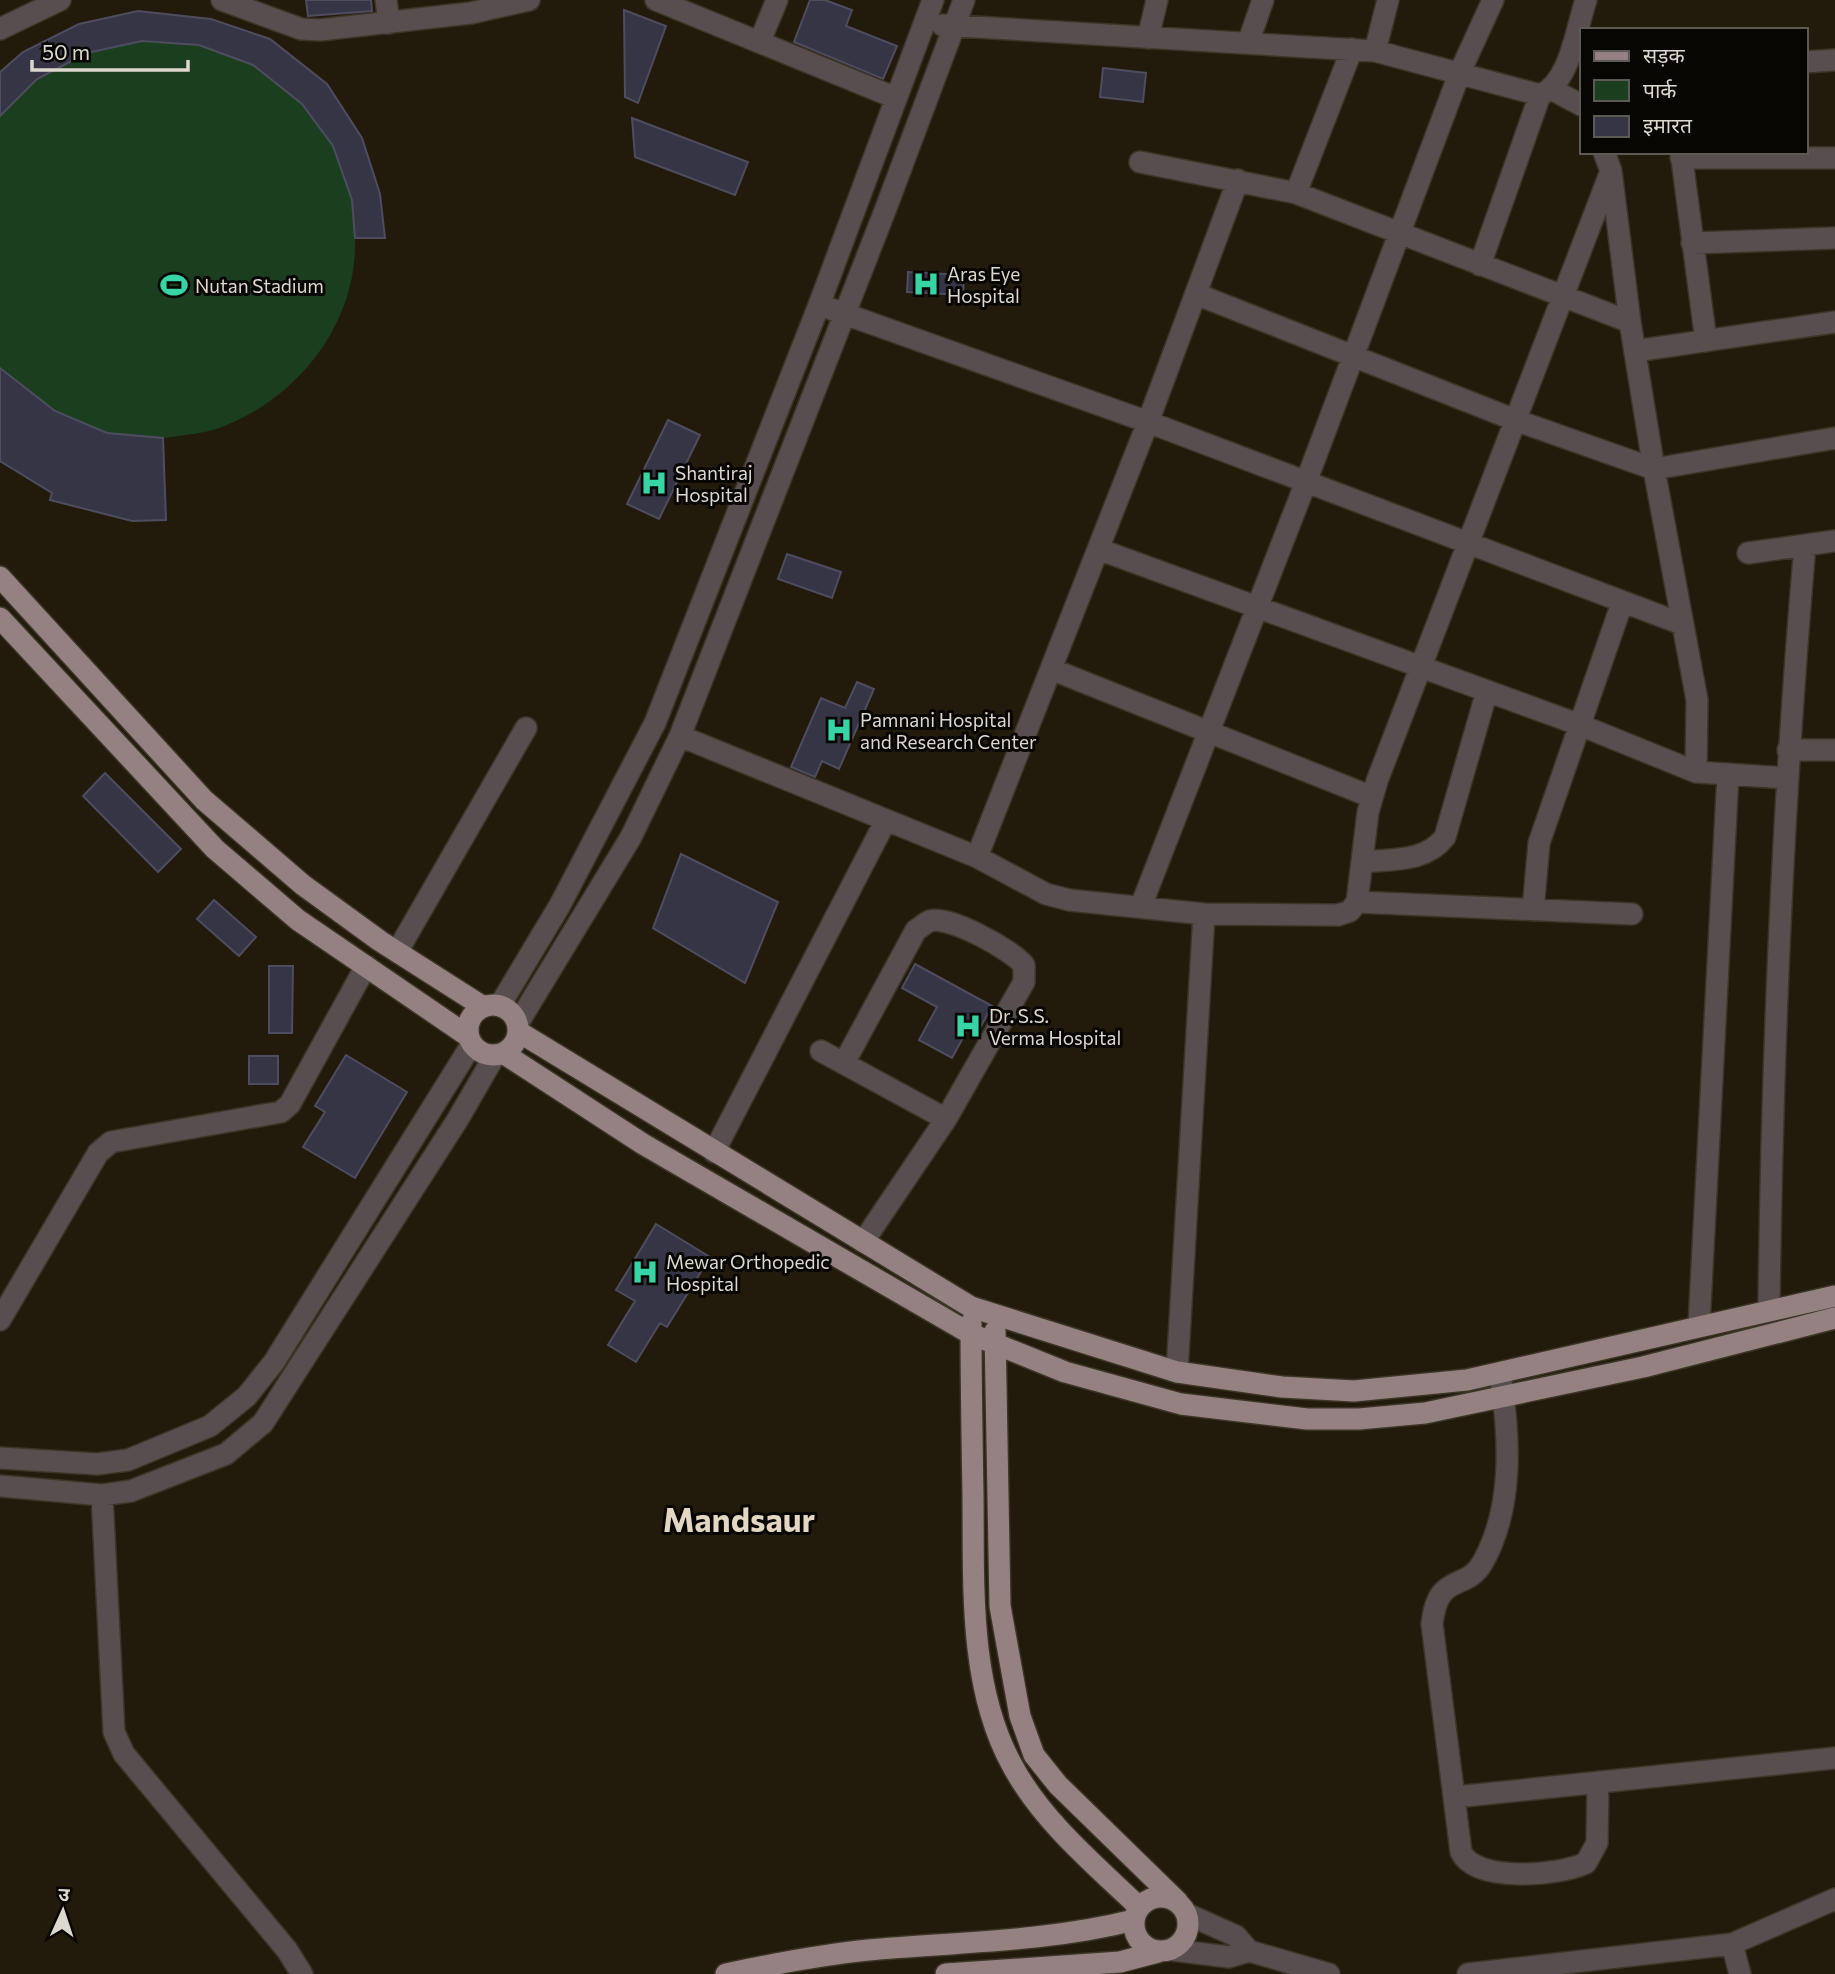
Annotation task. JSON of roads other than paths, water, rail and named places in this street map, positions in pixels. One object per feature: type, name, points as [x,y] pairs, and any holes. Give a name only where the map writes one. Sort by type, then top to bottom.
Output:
[{"type":"main road","points":[[0,577],[204,800],[303,885],[397,952],[491,1006],[508,1009],[518,1028],[714,1152],[971,1307],[1177,1372],[1282,1387],[1354,1391],[1466,1380],[1835,1296]]},
{"type":"main road","points":[[0,618],[215,849],[299,920],[486,1054],[499,1054],[643,1144],[971,1334],[1065,1372],[1181,1404],[1293,1418],[1359,1419],[1425,1413],[1643,1367],[1835,1318]]},
{"type":"main road","points":[[470,1040],[470,1018],[491,1006]]},
{"type":"main road","points":[[499,1054],[516,1041],[518,1028]]},
{"type":"main road","points":[[971,1307],[974,1571],[980,1654],[989,1707],[999,1741],[1013,1768],[1046,1815],[1136,1914],[1136,1935],[1144,1946],[1165,1951]]},
{"type":"main road","points":[[946,1974],[1120,1962],[1165,1951],[1184,1941],[1189,1928],[1183,1908],[1058,1785],[1034,1755],[1020,1716],[1000,1606],[996,1315]]},
{"type":"main road","points":[[726,1974],[782,1962],[867,1951],[1085,1933],[1136,1914],[1151,1898],[1165,1896],[1183,1908]]},
{"type":"street","points":[[0,29],[60,0]]},
{"type":"street","points":[[222,0],[301,29],[320,30],[471,13],[529,0]]},
{"type":"street","points":[[386,0],[389,23]]},
{"type":"street","points":[[760,41],[777,0]]},
{"type":"street","points":[[491,1006],[560,905],[655,723],[818,305],[933,0]]},
{"type":"street","points":[[518,1028],[631,836],[680,736],[964,0]]},
{"type":"street","points":[[1148,38],[1157,0]]},
{"type":"street","points":[[1248,43],[1263,0]]},
{"type":"street","points":[[1375,51],[1388,0]]},
{"type":"street","points":[[1141,906],[1306,482],[1460,72],[1493,0]]},
{"type":"street","points":[[1480,265],[1546,93],[1561,77],[1586,0]]},
{"type":"street","points":[[663,1],[896,98]]},
{"type":"street","points":[[924,24],[1375,51],[1460,72],[1524,94],[1546,93],[1580,105]]},
{"type":"street","points":[[1296,193],[1352,49]]},
{"type":"street","points":[[1807,62],[1835,60]]},
{"type":"street","points":[[1706,341],[1681,155],[1835,158]]},
{"type":"street","points":[[1140,162],[1296,193],[1630,322]]},
{"type":"street","points":[[680,736],[977,857],[1046,894],[1069,900],[1204,914],[1338,915],[1350,911],[1357,902],[1372,797],[1563,296],[1607,162]]},
{"type":"street","points":[[1607,162],[1654,468],[1697,701],[1696,772]]},
{"type":"street","points":[[977,857],[1148,422],[1238,180]]},
{"type":"street","points":[[1692,243],[1835,238]]},
{"type":"street","points":[[1196,294],[1515,420],[1654,468],[1835,438]]},
{"type":"street","points":[[818,305],[1148,422],[1682,624]]},
{"type":"street","points":[[1635,351],[1835,322]]},
{"type":"street","points":[[1748,553],[1835,541]]},
{"type":"street","points":[[1769,1309],[1772,1070],[1786,778],[1805,545]]},
{"type":"street","points":[[1098,549],[1580,724],[1696,772],[1786,778]]},
{"type":"street","points":[[1533,910],[1539,843],[1622,603]]},
{"type":"street","points":[[1051,669],[1372,797]]},
{"type":"street","points":[[1363,862],[1421,856],[1435,850],[1445,838],[1488,691]]},
{"type":"street","points":[[397,952],[526,728]]},
{"type":"street","points":[[1788,750],[1835,750]]},
{"type":"street","points":[[1699,1325],[1728,774]]},
{"type":"street","points":[[714,1152],[886,820]]},
{"type":"street","points":[[1357,902],[1632,914]]},
{"type":"street","points":[[1177,1372],[1204,914]]},
{"type":"street","points":[[844,1063],[916,930],[930,920],[948,922],[1016,954],[1024,965],[1024,982],[946,1119],[863,1242]]},
{"type":"street","points":[[0,1320],[98,1153],[111,1142],[281,1112],[290,1104],[366,966]]},
{"type":"street","points":[[0,1458],[97,1464],[128,1460],[209,1426],[247,1396],[274,1362],[470,1040]]},
{"type":"street","points":[[821,1051],[946,1119]]},
{"type":"street","points":[[0,1486],[102,1495],[131,1491],[226,1454],[263,1423],[499,1054]]},
{"type":"street","points":[[1500,1372],[1507,1475],[1496,1527],[1483,1563],[1473,1575],[1447,1586],[1434,1606],[1432,1624],[1461,1852],[1471,1866],[1503,1874],[1568,1870],[1586,1863],[1594,1852],[1598,1782]]},
{"type":"street","points":[[209,1426],[226,1454]]},
{"type":"street","points":[[128,1460],[131,1491]]},
{"type":"street","points":[[102,1495],[114,1732],[124,1754],[287,1950],[302,1974]]},
{"type":"street","points":[[1455,1797],[1835,1758]]},
{"type":"street","points":[[1468,1974],[1732,1944],[1835,1899]]},
{"type":"street","points":[[1183,1908],[1236,1936],[1249,1951]]},
{"type":"street","points":[[1732,1944],[1740,1974]]},
{"type":"street","points":[[1165,1951],[1229,1957],[1249,1951],[1329,1974]]},
{"type":"place","name":"Aras Eye Hospital","points":[[926,284]]},
{"type":"place","name":"Nutan Stadium","points":[[174,285]]},
{"type":"place","name":"Shantiraj Hospital","points":[[654,483]]},
{"type":"place","name":"Pamnani Hospital and Research Center","points":[[839,730]]},
{"type":"place","name":"Dr. S.S. Verma Hospital","points":[[968,1026]]},
{"type":"place","name":"Mewar Orthopedic Hospital","points":[[645,1272]]},
{"type":"district","name":"Mandsaur","points":[[739,1518]]}]
